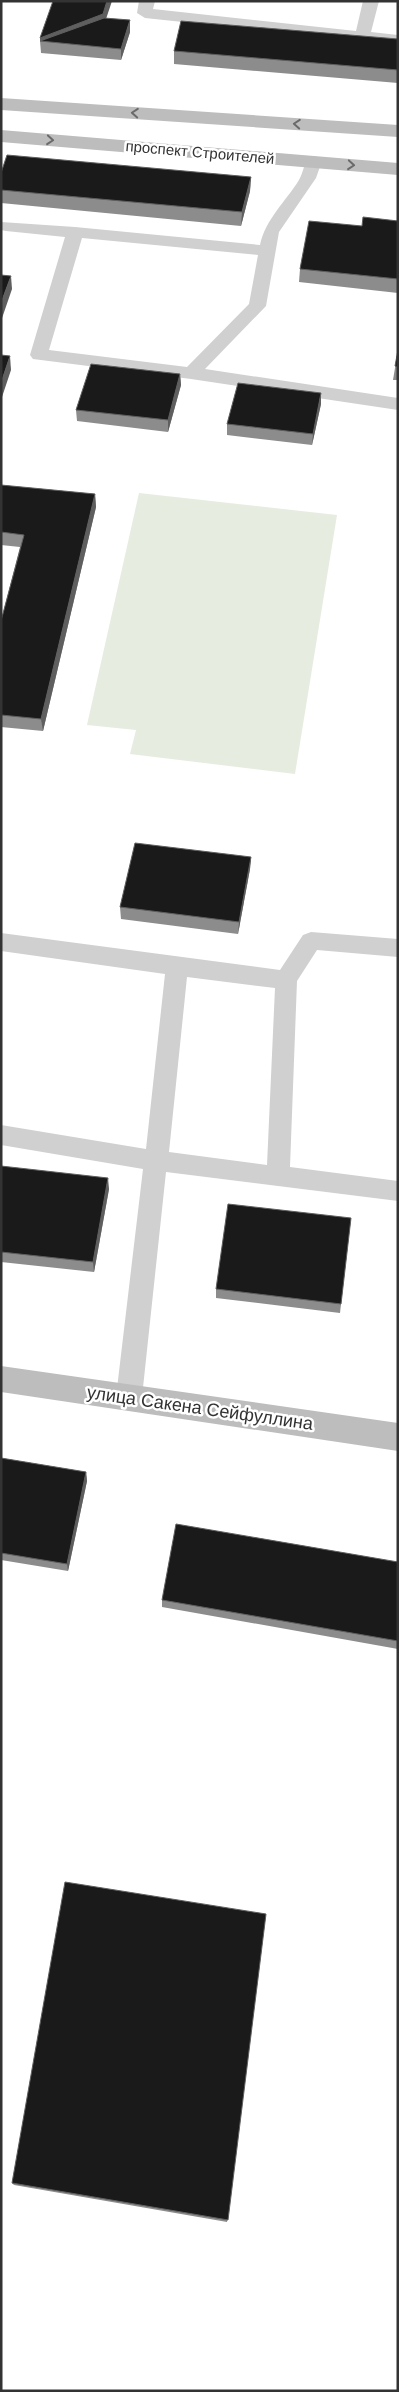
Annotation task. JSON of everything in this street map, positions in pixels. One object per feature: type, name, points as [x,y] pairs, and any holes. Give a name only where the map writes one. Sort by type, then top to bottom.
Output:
[{"type":"street","name":"проспект Строителей","points":[[1,104],[398,131]]},
{"type":"street","name":"проспект Строителей","points":[[1,136],[398,169]]},
{"type":"street","name":"улица Сакена Сейфуллина","points":[[1,1379],[398,1437]]},
{"type":"lane","points":[[147,1],[145,13],[398,40]]},
{"type":"lane","points":[[362,36],[370,1]]},
{"type":"lane","points":[[191,373],[257,306],[271,232],[308,178],[314,161]]},
{"type":"lane","points":[[6,226],[268,251]]},
{"type":"lane","points":[[75,232],[39,355],[191,373],[398,404]]},
{"type":"lane","points":[[278,1176],[286,980],[311,941],[398,948]]},
{"type":"lane","points":[[1,942],[286,980]]},
{"type":"lane","points":[[129,1397],[178,967]]},
{"type":"lane","points":[[1,1134],[156,1161],[398,1191]]},
{"type":"shaded area","points":[[139,493],[337,515],[295,774],[130,754],[136,730],[87,725]]},
{"type":"building","points":[[53,1],[107,1],[103,14],[40,38]]},
{"type":"building","points":[[104,18],[130,20],[121,49],[40,41]]},
{"type":"building","points":[[181,21],[398,39],[398,70],[174,51]]},
{"type":"building","points":[[7,155],[251,177],[242,212],[1,190],[1,173]]},
{"type":"building","points":[[363,217],[398,221],[398,279],[300,269],[309,221],[362,226]]},
{"type":"building","points":[[1,275],[11,276],[1,303]]},
{"type":"building","points":[[398,350],[398,367],[395,366]]},
{"type":"building","points":[[1,355],[10,356],[1,383]]},
{"type":"building","points":[[91,364],[180,374],[168,420],[76,410]]},
{"type":"building","points":[[238,383],[321,393],[313,434],[227,424]]},
{"type":"building","points":[[1,485],[95,494],[41,719],[1,715],[1,621],[24,535],[1,532]]},
{"type":"building","points":[[135,843],[251,857],[239,922],[120,907]]},
{"type":"building","points":[[1,1166],[108,1178],[93,1262],[1,1252]]},
{"type":"building","points":[[228,1204],[351,1218],[341,1304],[216,1289]]},
{"type":"building","points":[[1,1458],[86,1472],[67,1564],[1,1553]]},
{"type":"building","points":[[176,1524],[398,1562],[398,1641],[162,1600]]},
{"type":"building","points":[[65,1882],[266,1914],[228,2220],[12,2183]]}]
